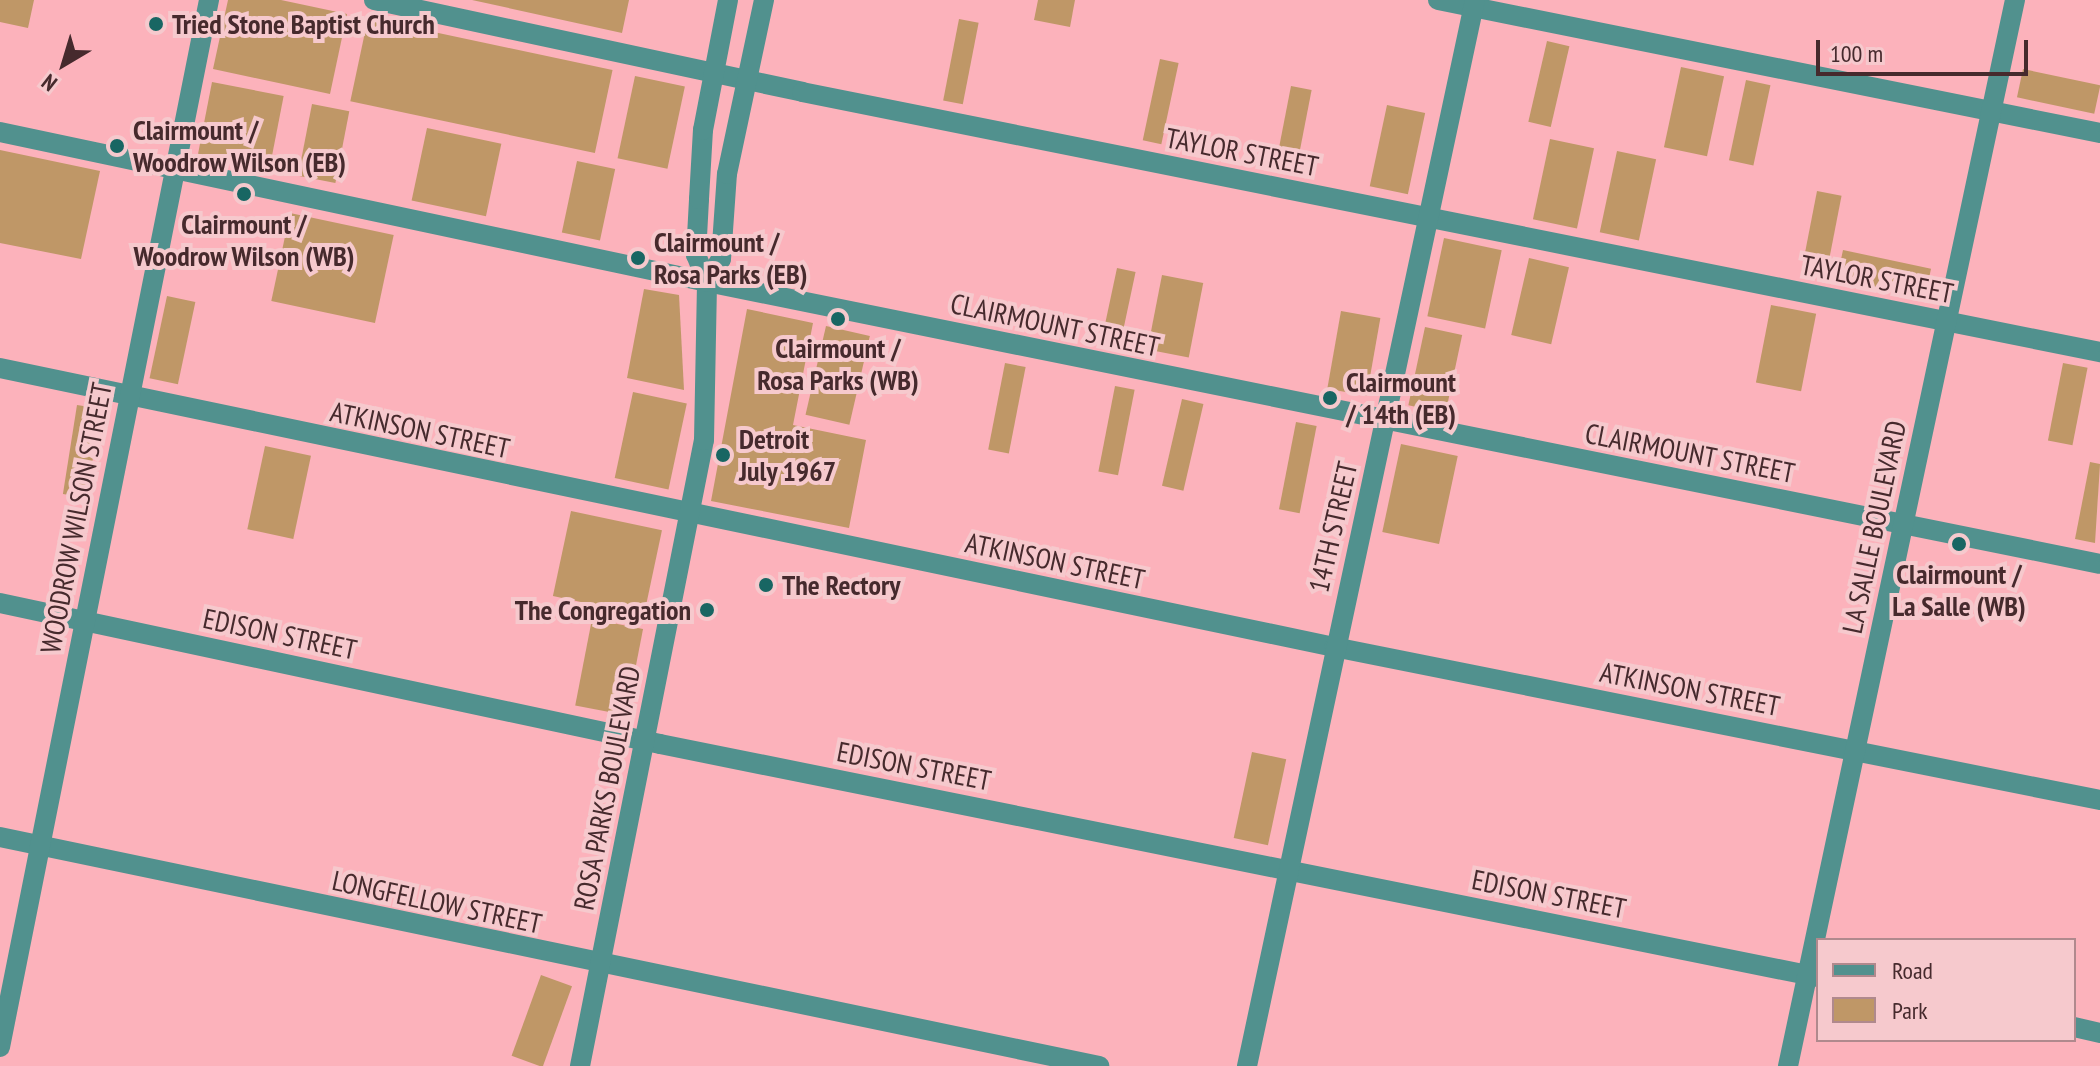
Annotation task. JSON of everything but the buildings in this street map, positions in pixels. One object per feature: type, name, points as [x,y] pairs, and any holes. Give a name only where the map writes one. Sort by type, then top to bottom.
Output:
[{"type":"street","name":"WOODROW WILSON STREET","points":[[0,1047],[209,0]]},
{"type":"street","name":"TAYLOR STREET","points":[[374,0],[747,80],[2100,352]]},
{"type":"street","name":"ROSA PARKS BOULEVARD","points":[[580,1066],[704,440],[707,282],[696,255],[703,130],[728,0]]},
{"type":"street","name":"ROSA PARKS BOULEVARD","points":[[707,282],[721,259],[727,174],[764,0]]},
{"type":"street","points":[[1438,0],[1474,4],[2100,133]]},
{"type":"street","name":"LA SALLE BOULEVARD","points":[[1820,938],[1855,751],[2015,0]]},
{"type":"street","name":"14TH STREET","points":[[1247,1066],[1334,647],[1474,4]]},
{"type":"street","name":"CLAIRMOUNT STREET","points":[[0,132],[707,282],[2100,564]]},
{"type":"street","name":"ATKINSON STREET","points":[[0,368],[689,515],[2100,800]]},
{"type":"street","name":"EDISON STREET","points":[[0,603],[645,741],[1813,976]]},
{"type":"street","name":"LONGFELLOW STREET","points":[[0,837],[600,965],[1099,1066]]},
{"type":"street","name":"LA SALLE BOULEVARD","points":[[1788,1066],[1813,976]]},
{"type":"street","points":[[2076,1027],[2100,1033]]},
{"type":"green space","points":[[0,0],[34,0],[28,28],[0,22]]},
{"type":"green space","points":[[228,0],[281,0],[347,14],[330,94],[213,69]]},
{"type":"green space","points":[[472,0],[629,0],[622,33]]},
{"type":"green space","points":[[1038,0],[1075,0],[1070,27],[1034,20]]},
{"type":"green space","points":[[368,18],[613,70],[595,153],[350,101]]},
{"type":"green space","points":[[959,19],[979,23],[963,104],[943,100]]},
{"type":"green space","points":[[1547,41],[1569,46],[1551,127],[1528,122]]},
{"type":"green space","points":[[1160,59],[1179,63],[1161,144],[1143,140]]},
{"type":"green space","points":[[1681,67],[1724,76],[1707,156],[1664,147]]},
{"type":"green space","points":[[2023,69],[2100,85],[2094,114],[2017,97]]},
{"type":"green space","points":[[635,76],[685,87],[667,169],[618,158]]},
{"type":"green space","points":[[1746,80],[1770,85],[1753,165],[1729,160]]},
{"type":"green space","points":[[212,82],[284,96],[270,168],[198,154]]},
{"type":"green space","points":[[1291,86],[1312,90],[1296,171],[1275,167]]},
{"type":"green space","points":[[312,104],[349,111],[335,183],[298,176]]},
{"type":"green space","points":[[1387,105],[1425,113],[1408,194],[1370,186]]},
{"type":"green space","points":[[427,128],[501,144],[486,216],[412,200]]},
{"type":"green space","points":[[1550,139],[1594,148],[1577,229],[1533,219]]},
{"type":"green space","points":[[0,150],[100,171],[81,259],[0,243]]},
{"type":"green space","points":[[1617,151],[1656,159],[1639,241],[1600,232]]},
{"type":"green space","points":[[577,161],[615,169],[600,241],[562,232]]},
{"type":"green space","points":[[1817,191],[1842,196],[1826,278],[1801,273]]},
{"type":"green space","points":[[290,213],[394,235],[375,323],[271,301]]},
{"type":"green space","points":[[1444,238],[1502,250],[1485,329],[1427,316]]},
{"type":"green space","points":[[1843,250],[1931,269],[1925,299],[1837,280]]},
{"type":"green space","points":[[1529,258],[1569,267],[1551,344],[1511,335]]},
{"type":"green space","points":[[1117,268],[1136,272],[1120,346],[1101,342]]},
{"type":"green space","points":[[1162,275],[1203,283],[1189,358],[1147,350]]},
{"type":"green space","points":[[644,289],[679,295],[684,390],[627,378]]},
{"type":"green space","points":[[167,296],[195,302],[178,384],[150,378]]},
{"type":"green space","points":[[1771,305],[1816,314],[1801,391],[1756,383]]},
{"type":"green space","points":[[747,309],[813,323],[793,425],[866,440],[849,528],[711,501]]},
{"type":"green space","points":[[1341,311],[1380,318],[1367,396],[1327,389]]},
{"type":"green space","points":[[826,326],[870,336],[849,425],[806,415]]},
{"type":"green space","points":[[1425,327],[1462,335],[1446,413],[1408,405]]},
{"type":"green space","points":[[1005,363],[1026,367],[1009,453],[988,449]]},
{"type":"green space","points":[[2063,363],[2088,368],[2072,445],[2048,441]]},
{"type":"green space","points":[[1115,386],[1135,390],[1118,475],[1098,471]]},
{"type":"green space","points":[[633,392],[687,403],[669,490],[615,478]]},
{"type":"green space","points":[[1182,399],[1203,404],[1183,491],[1162,486]]},
{"type":"green space","points":[[77,405],[101,409],[87,498],[63,494]]},
{"type":"green space","points":[[1296,422],[1317,426],[1300,513],[1279,509]]},
{"type":"green space","points":[[1401,444],[1458,456],[1439,544],[1382,532]]},
{"type":"green space","points":[[265,446],[311,456],[293,539],[247,529]]},
{"type":"green space","points":[[2090,462],[2100,464],[2095,543],[2075,539]]},
{"type":"green space","points":[[571,511],[662,530],[644,615],[553,596]]},
{"type":"green space","points":[[592,619],[643,629],[626,715],[575,705]]},
{"type":"green space","points":[[1252,752],[1286,759],[1268,845],[1234,838]]},
{"type":"green space","points":[[541,975],[572,986],[543,1066],[512,1056]]},
{"type":"place","name":"Tried Stone Baptist Church","points":[[156,24]]},
{"type":"place","name":"Clairmount / Woodrow Wilson (EB)","points":[[117,146]]},
{"type":"place","name":"Clairmount / Woodrow Wilson (WB)","points":[[244,194]]},
{"type":"place","name":"Clairmount / Rosa Parks (EB)","points":[[638,258]]},
{"type":"place","name":"Clairmount / Rosa Parks (WB)","points":[[838,319]]},
{"type":"place","name":"Clairmount / 14th (EB)","points":[[1330,398]]},
{"type":"place","name":"Detroit July 1967","points":[[723,455]]},
{"type":"place","name":"Clairmount / La Salle (WB)","points":[[1959,544]]},
{"type":"place","name":"The Rectory","points":[[766,585]]},
{"type":"place","name":"The Congregation","points":[[707,610]]}]
